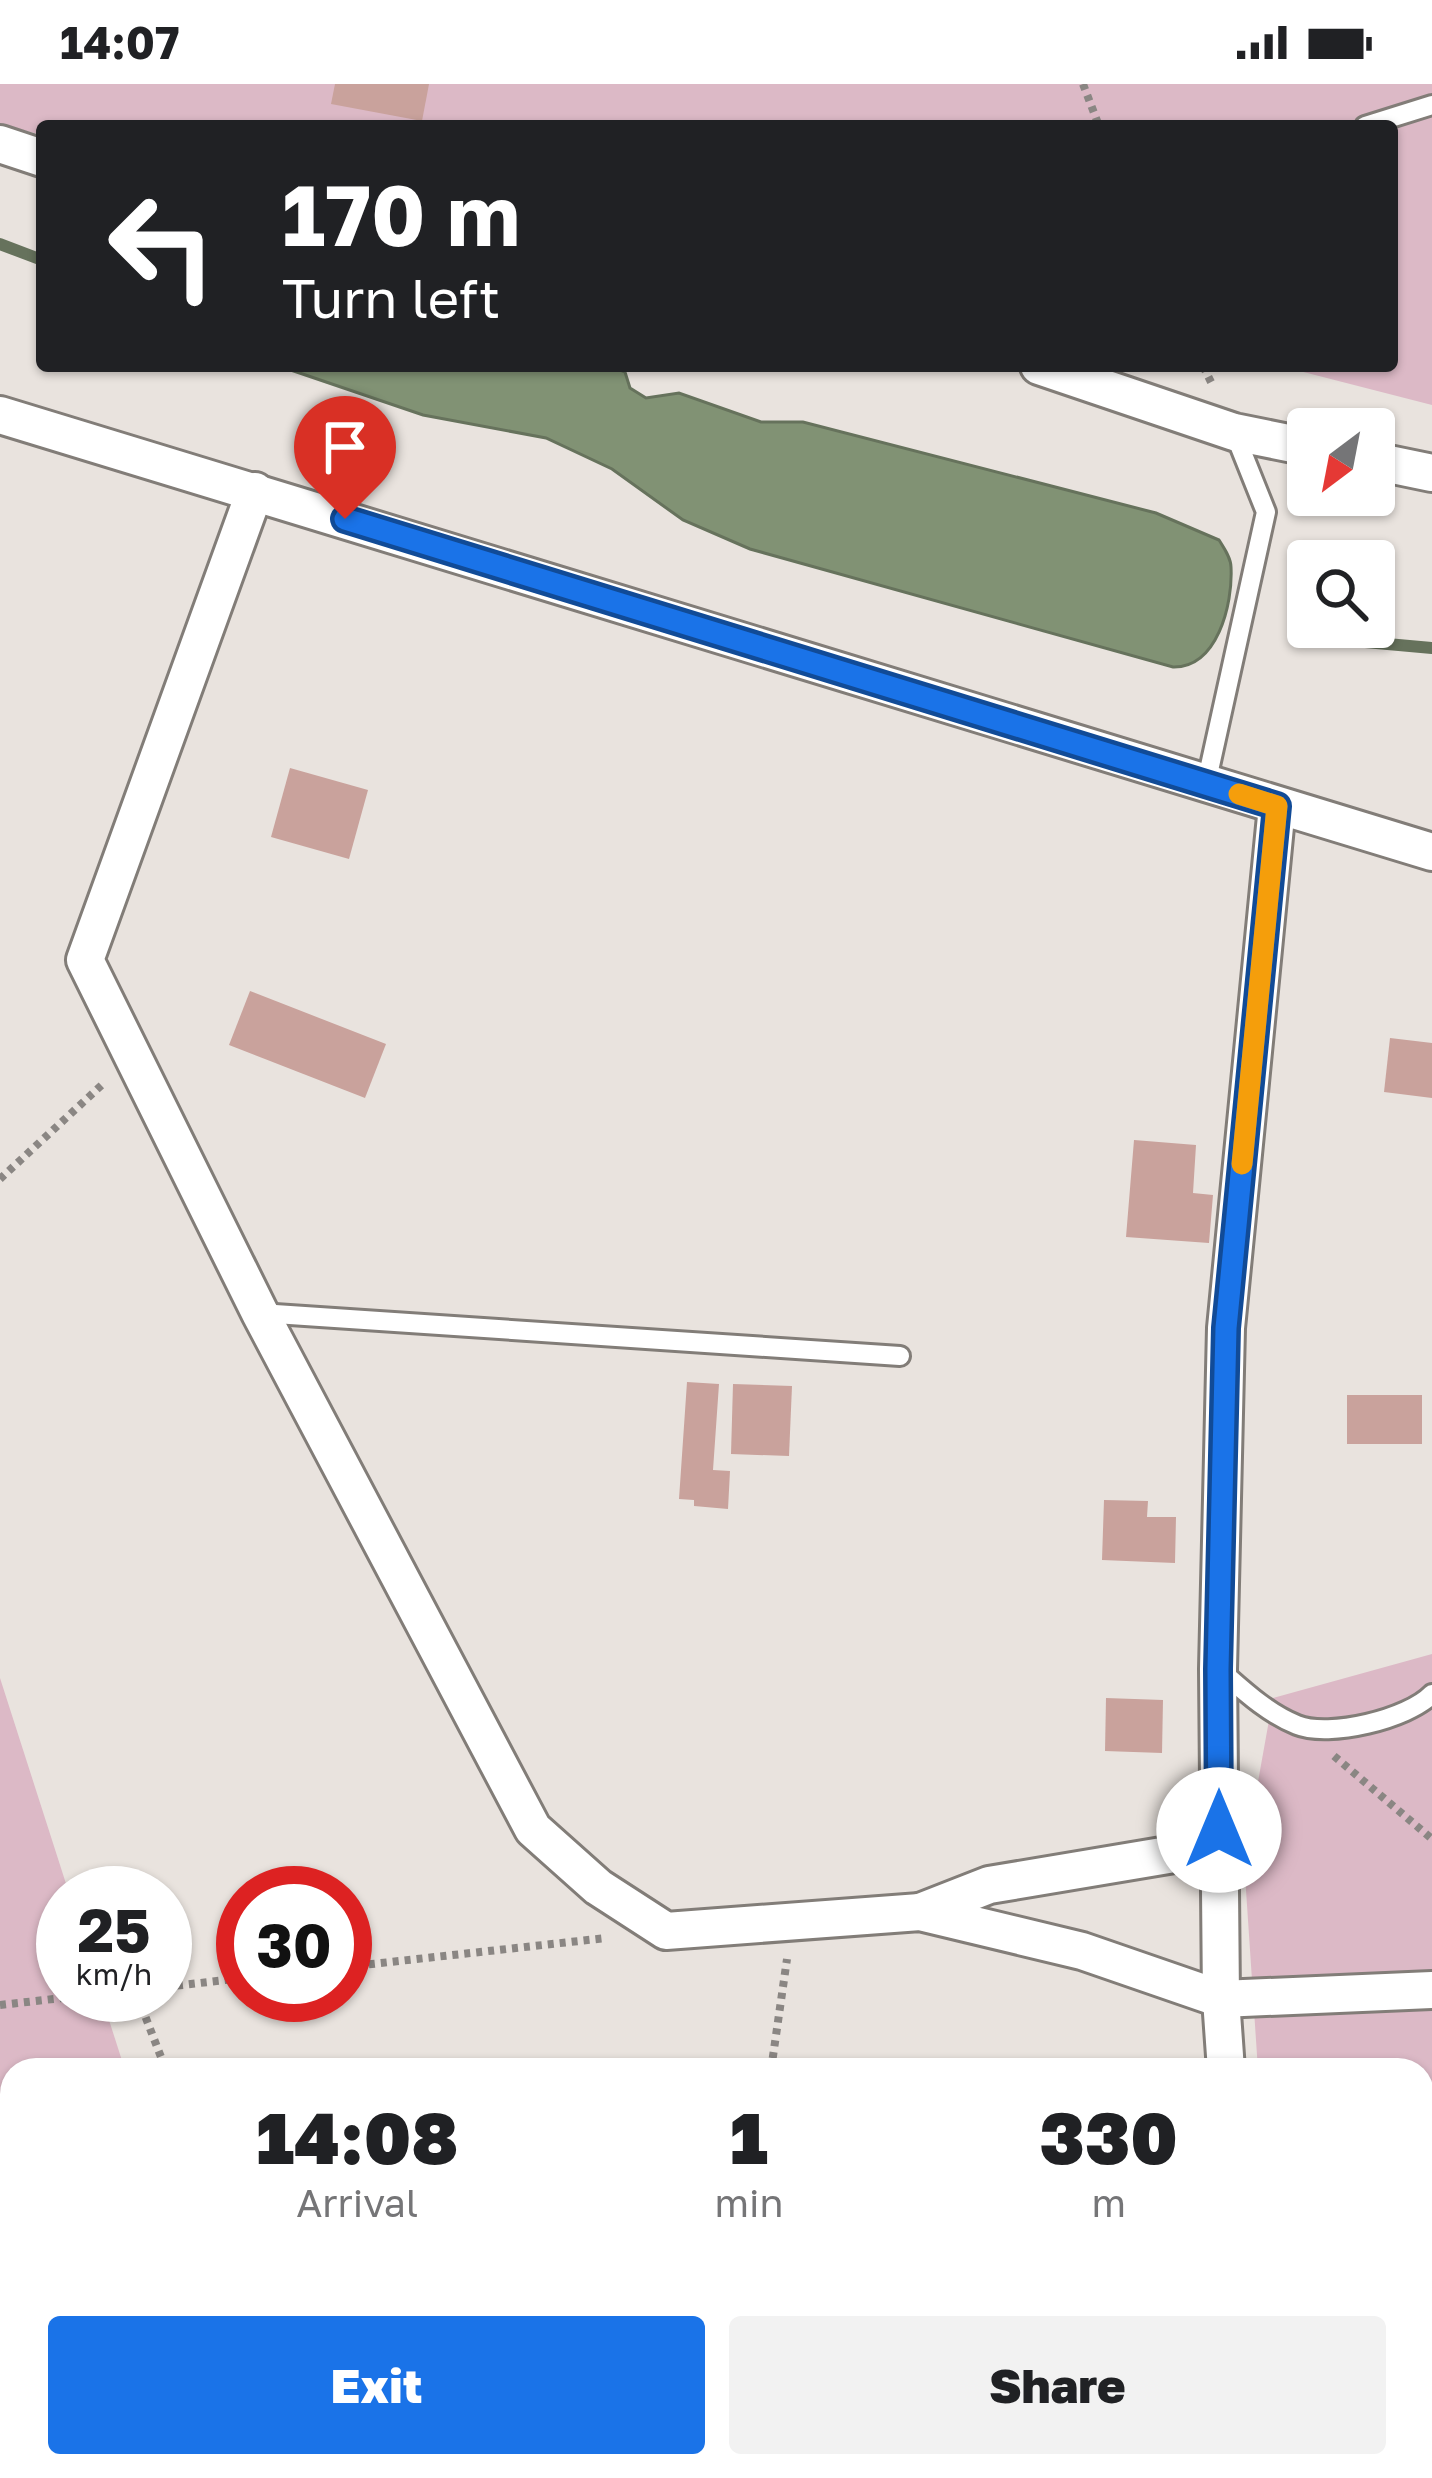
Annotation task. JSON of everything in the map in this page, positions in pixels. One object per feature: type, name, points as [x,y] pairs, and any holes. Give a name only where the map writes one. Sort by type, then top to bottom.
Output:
[{"type":"street","points":[[0,144],[36,156]]},
{"type":"street","points":[[1057,372],[1234,432],[1287,443]]},
{"type":"street","points":[[0,415],[1432,852]]},
{"type":"street","points":[[1395,465],[1432,473]]},
{"type":"street","points":[[255,491],[86,960],[260,1313],[533,1829],[598,1888],[666,1931],[920,1912],[989,1886],[1180,1853],[1219,1830]]},
{"type":"street","points":[[1225,2058],[1218,1669],[1226,1328],[1277,806]]},
{"type":"street","points":[[920,1912],[1082,1951],[1221,1999],[1432,1990]]},
{"type":"lane","points":[[1384,120],[1432,105]]},
{"type":"lane","points":[[1206,784],[1265,512],[1234,432]]},
{"type":"lane","points":[[260,1313],[900,1356]]},
{"type":"lane","points":[[1218,1669],[1256,1702],[1301,1728],[1371,1726],[1422,1704],[1432,1694]]},
{"type":"path","points":[[1083,84],[1097,120]]},
{"type":"path","points":[[0,1178],[133,1055]]},
{"type":"path","points":[[1301,1728],[1432,1839]]},
{"type":"path","points":[[773,2058],[792,1922]]},
{"type":"path","points":[[372,1964],[666,1931]]},
{"type":"path","points":[[0,2005],[36,2001]]},
{"type":"path","points":[[147,2022],[161,2058]]},
{"type":"shaded area","points":[[0,84],[1432,84],[1432,405],[1303,372],[1398,372],[1398,120],[36,120],[36,133],[0,124]]},
{"type":"shaded area","points":[[297,372],[625,372],[630,388],[646,398],[679,393],[761,422],[803,422],[1156,513],[1219,540],[1231,567],[1225,616],[1201,657],[1173,667],[750,549],[683,520],[612,469],[546,438],[423,415]]},
{"type":"shaded area","points":[[1432,1654],[1432,2058],[1257,2058],[1244,1860],[1273,1698]]},
{"type":"shaded area","points":[[0,1678],[60,1866],[36,1866],[36,2022],[110,2022],[121,2058],[0,2058]]},
{"type":"building","points":[[335,84],[429,84],[422,120],[331,104]]},
{"type":"building","points":[[290,768],[368,790],[349,859],[271,837]]},
{"type":"building","points":[[250,991],[386,1044],[365,1098],[229,1045]]},
{"type":"building","points":[[1390,1038],[1432,1043],[1432,1098],[1384,1092]]},
{"type":"building","points":[[1134,1140],[1196,1145],[1193,1193],[1213,1195],[1209,1243],[1126,1237]]},
{"type":"building","points":[[687,1382],[719,1384],[713,1470],[730,1471],[728,1509],[694,1506],[694,1500],[679,1499]]},
{"type":"building","points":[[733,1384],[792,1386],[789,1456],[731,1454]]},
{"type":"building","points":[[1347,1395],[1422,1395],[1422,1444],[1347,1444]]},
{"type":"building","points":[[1104,1500],[1148,1501],[1147,1517],[1176,1517],[1175,1563],[1102,1560]]},
{"type":"building","points":[[1106,1698],[1163,1700],[1162,1753],[1105,1751]]},
{"type":"waterway","points":[[0,244],[36,258]]},
{"type":"waterway","points":[[1395,645],[1432,648]]},
{"type":"slow traffic","points":[[1239,794],[1277,806],[1242,1164]]},
{"type":"route","points":[[345,519],[1277,806],[1226,1328],[1219,1830]]}]
